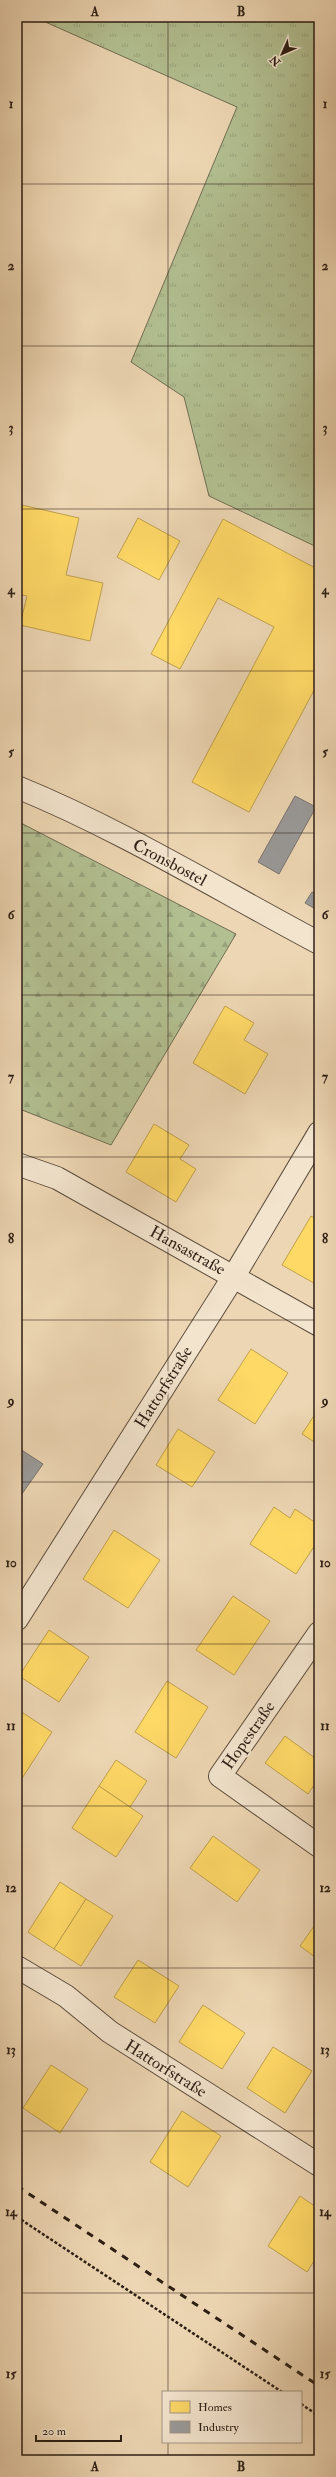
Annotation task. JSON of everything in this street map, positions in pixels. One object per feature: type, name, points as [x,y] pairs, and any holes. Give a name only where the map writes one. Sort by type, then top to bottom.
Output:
[{"type":"street","name":"Cronsbostel","points":[[17,787],[92,821],[180,866],[319,943]]},
{"type":"street","name":"Hattorfstraße","points":[[17,1619],[234,1276],[313,1158],[319,1133]]},
{"type":"street","name":"Hansastraße","points":[[17,1164],[57,1178],[319,1325]]},
{"type":"street","name":"Hopestraße","points":[[319,1633],[220,1776],[319,1846]]},
{"type":"street","name":"Hattorfstraße","points":[[17,1967],[66,1996],[110,2032],[319,2165]]},
{"type":"path","points":[[17,2217],[280,2391]]},
{"type":"path","points":[[302,2405],[319,2416]]},
{"type":"green space","points":[[34,17],[319,17],[319,548],[209,496],[184,397],[131,362],[237,107]]},
{"type":"green space","points":[[17,821],[236,934],[111,1145],[17,1108]]},
{"type":"building: Homes","points":[[17,504],[79,518],[66,575],[103,583],[90,641],[20,625],[27,596],[17,594]]},
{"type":"building: Homes","points":[[138,518],[180,541],[159,580],[117,557]]},
{"type":"building: Homes","points":[[223,519],[319,570],[317,595],[319,596],[319,681],[249,812],[192,782],[274,627],[218,598],[180,669],[151,654]]},
{"type":"building: Homes","points":[[225,1006],[254,1023],[244,1040],[268,1054],[245,1094],[193,1063]]},
{"type":"building: Homes","points":[[154,1124],[189,1145],[180,1159],[196,1169],[176,1202],[126,1172]]},
{"type":"building: Homes","points":[[311,1216],[319,1221],[319,1286],[282,1265]]},
{"type":"building: Homes","points":[[251,1349],[288,1373],[255,1424],[218,1400]]},
{"type":"building: Homes","points":[[319,1408],[319,1445],[302,1434]]},
{"type":"building: Homes","points":[[178,1429],[215,1452],[192,1487],[156,1465]]},
{"type":"building: Homes","points":[[274,1507],[290,1518],[295,1509],[319,1525],[319,1539],[296,1574],[250,1544]]},
{"type":"building: Homes","points":[[114,1530],[160,1560],[128,1608],[83,1579]]},
{"type":"building: Homes","points":[[233,1596],[270,1621],[234,1675],[196,1650]]},
{"type":"building: Homes","points":[[49,1630],[89,1657],[59,1702],[19,1676]]},
{"type":"building: Homes","points":[[167,1681],[208,1707],[176,1758],[135,1732]]},
{"type":"building: Homes","points":[[17,1709],[52,1732],[17,1786]]},
{"type":"building: Homes","points":[[285,1736],[319,1761],[319,1778],[308,1794],[265,1763]]},
{"type":"building: Homes","points":[[116,1760],[147,1781],[130,1807],[99,1786]]},
{"type":"building: Homes","points":[[99,1786],[143,1816],[116,1857],[72,1828]]},
{"type":"building: Homes","points":[[213,1836],[260,1870],[237,1902],[190,1868]]},
{"type":"building: Homes","points":[[60,1882],[86,1899],[54,1949],[28,1932]]},
{"type":"building: Homes","points":[[86,1899],[113,1916],[81,1966],[54,1949]]},
{"type":"building: Homes","points":[[319,1919],[319,1960],[300,1946]]},
{"type":"building: Homes","points":[[138,1960],[179,1986],[155,2023],[114,1997]]},
{"type":"building: Homes","points":[[203,2005],[245,2033],[222,2069],[179,2042]]},
{"type":"building: Homes","points":[[273,2047],[312,2071],[285,2113],[247,2088]]},
{"type":"building: Homes","points":[[51,2065],[88,2089],[60,2133],[23,2108]]},
{"type":"building: Homes","points":[[182,2111],[221,2136],[188,2187],[150,2162]]},
{"type":"building: Homes","points":[[300,2196],[319,2209],[319,2253],[307,2272],[268,2246]]},
{"type":"building: Industry","points":[[295,796],[316,807],[279,874],[258,862]]},
{"type":"building: Industry","points":[[312,892],[319,896],[319,911],[305,903]]},
{"type":"building: Industry","points":[[17,1447],[43,1464],[17,1501]]},
{"type":"railway","points":[[17,2186],[319,2386]]}]
